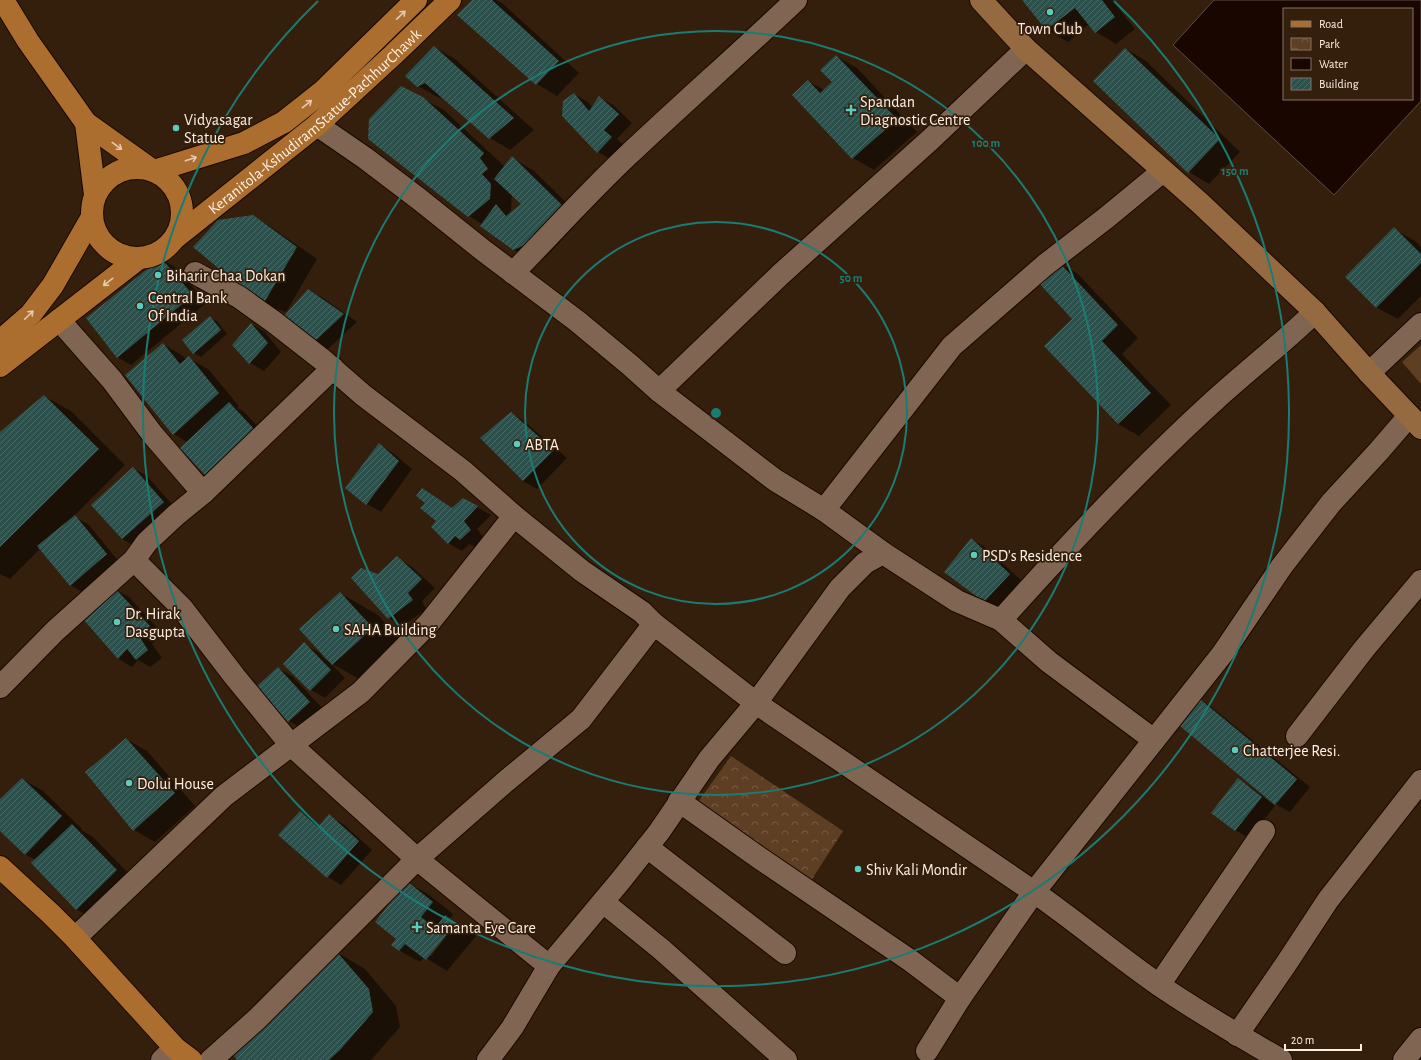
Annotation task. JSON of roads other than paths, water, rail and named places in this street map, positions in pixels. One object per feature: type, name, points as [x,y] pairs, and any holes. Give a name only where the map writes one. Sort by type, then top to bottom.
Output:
[{"type":"main road","points":[[3,0],[28,42],[86,123],[151,169]]},
{"type":"main road","name":"Keranitola-KshudiramStatue-PachhurChawk","points":[[0,341],[31,314],[48,291],[92,217],[95,195],[108,178],[127,168],[151,169],[244,143],[284,122],[322,92],[416,0]]},
{"type":"main road","name":"Keranitola-KshudiramStatue-PachhurChawk","points":[[0,366],[139,258],[159,252],[317,125],[450,0]]},
{"type":"main road","points":[[86,123],[95,195]]},
{"type":"main road","name":"Keranitola-KshudiramStatue-PachhurChawk","points":[[151,169],[168,178],[180,196],[182,217],[175,238]]},
{"type":"main road","name":"Keranitola-KshudiramStatue-PachhurChawk","points":[[92,217],[97,233],[107,246],[122,255],[139,258]]},
{"type":"main road","points":[[0,867],[75,938],[176,1056]]},
{"type":"street","points":[[513,273],[625,159],[796,0]]},
{"type":"street","points":[[927,1051],[960,998],[1034,892],[1222,653],[1282,566],[1326,508],[1415,422],[1369,373],[1316,312],[1201,204],[1026,49],[981,0]]},
{"type":"street","points":[[658,391],[782,274],[930,140],[1026,49]]},
{"type":"street","points":[[317,125],[365,158],[577,321],[630,365],[658,391],[775,480],[824,510],[882,553],[956,601],[1000,620],[1049,662],[1154,740]]},
{"type":"street","points":[[824,510],[952,346],[1045,265],[1106,218],[1163,171]]},
{"type":"street","points":[[195,273],[239,297],[274,322],[333,368],[363,394],[463,471],[514,516],[582,572],[642,612],[654,624],[756,703],[1069,916],[1159,985],[1237,1035],[1281,1060]]},
{"type":"street","points":[[1000,620],[1079,534],[1144,468],[1215,400],[1316,312]]},
{"type":"street","points":[[58,320],[112,380],[154,435],[203,493]]},
{"type":"street","points":[[1369,373],[1421,324]]},
{"type":"street","points":[[0,687],[54,631],[134,560],[147,542],[176,515],[203,493],[333,368]]},
{"type":"street","points":[[75,938],[224,796],[361,692],[424,628],[514,516]]},
{"type":"street","points":[[488,1060],[512,1028],[549,966],[659,832],[709,759],[756,703],[840,588],[865,563],[882,553]]},
{"type":"street","points":[[134,560],[182,608],[235,677],[291,745],[417,859],[549,966]]},
{"type":"street","points":[[1297,736],[1364,649],[1421,581]]},
{"type":"street","points":[[212,1060],[256,1019],[417,859],[505,782],[581,719],[654,624]]},
{"type":"street","points":[[1237,1035],[1328,900],[1421,781]]},
{"type":"street","points":[[679,801],[910,961],[960,998]]},
{"type":"street","points":[[1159,985],[1264,832]]},
{"type":"street","points":[[647,847],[785,952]]},
{"type":"street","points":[[603,902],[661,949],[786,1060]]},
{"type":"water","points":[[1214,0],[1421,0],[1421,101],[1334,195],[1173,45]]},
{"type":"place","name":"Town Club","points":[[1050,12]]},
{"type":"place","name":"Spandan Diagnostic Centre","points":[[851,110]]},
{"type":"place","name":"Vidyasagar Statue","points":[[176,128]]},
{"type":"place","name":"Biharir Chaa Dokan","points":[[158,275]]},
{"type":"place","name":"Central Bank Of India","points":[[140,306]]},
{"type":"place","name":"ABTA","points":[[517,444]]},
{"type":"place","name":"PSD's Residence","points":[[974,555]]},
{"type":"place","name":"Dr. Hirak Dasgupta","points":[[117,622]]},
{"type":"place","name":"SAHA Building","points":[[336,629]]},
{"type":"place","name":"Chatterjee Resi.","points":[[1235,750]]},
{"type":"place","name":"Dolui House","points":[[129,783]]},
{"type":"place","name":"Shiv Kali Mondir","points":[[858,869]]},
{"type":"place","name":"Samanta Eye Care","points":[[417,927]]}]
